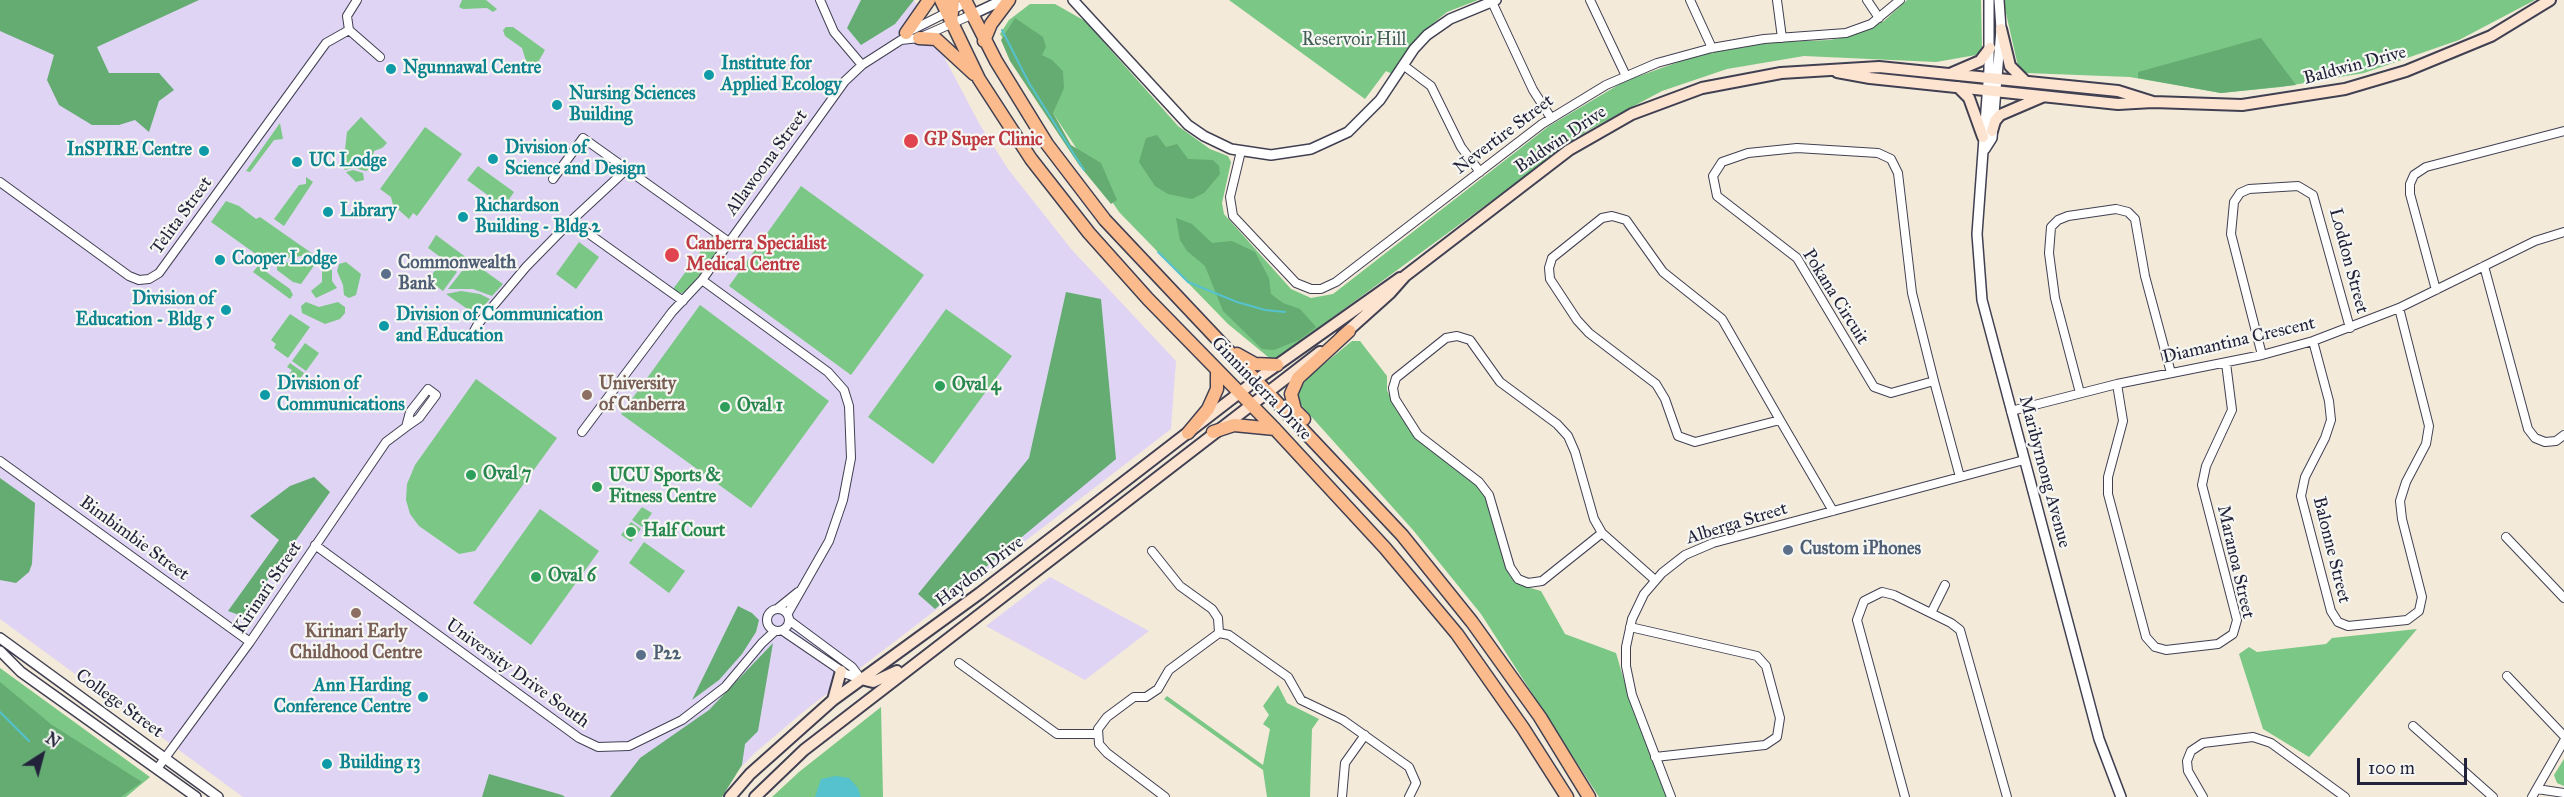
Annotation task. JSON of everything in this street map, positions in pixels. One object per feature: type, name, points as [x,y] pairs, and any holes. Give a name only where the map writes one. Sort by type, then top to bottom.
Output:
[{"type":"main road","points":[[904,37],[929,0]]},
{"type":"main road","name":"Ginninderra Drive","points":[[941,0],[951,12],[979,79],[1031,159],[1089,233],[1148,299],[1275,429],[1385,548],[1457,634],[1523,728],[1567,797]]},
{"type":"main road","points":[[984,41],[991,24],[1009,0]]},
{"type":"main road","name":"Baldwin Drive","points":[[1831,70],[1864,77],[2127,104],[2152,102],[2242,105],[2281,102],[2345,89],[2446,56],[2491,36],[2550,0]]},
{"type":"main road","name":"Ginninderra Drive","points":[[969,4],[984,41],[1047,144],[1105,220],[1402,535],[1472,622],[1539,717],[1589,797]]},
{"type":"main road","points":[[2001,29],[2010,66],[2026,81]]},
{"type":"main road","points":[[920,38],[936,39],[979,79]]},
{"type":"main road","points":[[1949,74],[1980,61],[1990,48]]},
{"type":"main road","name":"Baldwin Drive","points":[[1266,391],[1349,331],[1405,276],[1569,150],[1624,118],[1666,99],[1729,81],[1781,73],[1879,67],[2118,91],[2152,102]]},
{"type":"main road","points":[[1958,87],[1969,98],[1987,134]]},
{"type":"main road","points":[[1987,134],[2000,115],[2043,96]]},
{"type":"main road","name":"Baldwin Drive","points":[[1256,380],[1391,282],[1405,276]]},
{"type":"main road","points":[[1349,331],[1298,378],[1291,394],[1295,410],[1358,478],[1402,535]]},
{"type":"main road","points":[[1219,341],[1251,363],[1277,365]]},
{"type":"main road","points":[[1188,433],[1208,409],[1217,389],[1217,370]]},
{"type":"main road","name":"Haydon Drive","points":[[730,797],[750,774],[833,700],[980,593],[1256,380]]},
{"type":"main road","name":"Haydon Drive","points":[[755,797],[804,750],[1266,391]]},
{"type":"main road","points":[[1214,432],[1234,425],[1275,429]]},
{"type":"main road","points":[[857,709],[866,696],[861,680],[873,682],[887,677],[913,659],[929,653]]},
{"type":"main road","points":[[833,700],[841,671]]},
{"type":"street","points":[[357,0],[347,16],[349,30],[380,57]]},
{"type":"street","points":[[820,0],[834,32],[862,65]]},
{"type":"street","points":[[951,12],[969,4],[1003,0]]},
{"type":"street","points":[[1073,0],[1180,118],[1213,141],[1241,152],[1261,155],[1292,154],[1311,150],[1340,137],[1371,111],[1420,42],[1434,29],[1450,19],[1494,1],[1533,90],[1551,118]]},
{"type":"street","points":[[1590,0],[1626,76]]},
{"type":"street","points":[[1690,0],[1712,48]]},
{"type":"street","points":[[1777,0],[1782,38]]},
{"type":"street","points":[[1868,0],[1879,18]]},
{"type":"street","name":"Nevertire Street","points":[[1241,152],[1230,197],[1233,216],[1292,279],[1311,289],[1321,289],[1336,282],[1551,118],[1626,76],[1668,60],[1712,48],[1782,38],[1837,35],[1863,28],[1900,0]]},
{"type":"street","points":[[1989,0],[1992,78]]},
{"type":"street","points":[[1992,78],[2001,29],[1999,0]]},
{"type":"street","name":"Allawoona Street","points":[[582,432],[672,312],[702,280],[845,81],[862,65],[904,37],[969,4]]},
{"type":"street","name":"Allawoona Street","points":[[904,37],[920,38],[951,12]]},
{"type":"street","name":"Telita Street","points":[[0,182],[129,276],[139,280],[149,279],[159,273],[326,43],[349,30]]},
{"type":"street","points":[[1403,65],[1431,86],[1461,147],[1480,172]]},
{"type":"street","name":"Maribyrnong Avenue","points":[[1992,78],[1978,216],[1979,275],[1986,316],[2099,739],[2121,797]]},
{"type":"street","points":[[2436,290],[2410,194],[2410,184],[2414,175],[2426,167],[2564,131]]},
{"type":"street","points":[[553,179],[583,138],[729,242]]},
{"type":"street","name":"Pokana Circuit","points":[[1934,381],[1891,393],[1880,391],[1872,385],[1800,262],[1717,196],[1713,176],[1722,162],[1748,153],[1814,148],[1878,153],[1891,159],[1898,173],[1912,293],[1960,477]]},
{"type":"street","points":[[473,333],[526,267],[570,220],[627,169]]},
{"type":"street","name":"Loddon Street","points":[[2262,355],[2231,234],[2234,202],[2246,190],[2298,186],[2313,195],[2350,328]]},
{"type":"street","points":[[2080,393],[2055,298],[2049,253],[2051,227],[2058,220],[2068,216],[2116,208],[2128,212],[2135,219],[2142,265],[2171,374]]},
{"type":"street","points":[[1780,420],[1695,442],[1681,438],[1674,429],[1665,399],[1656,384],[1589,333],[1577,320],[1550,279],[1549,268],[1552,258],[1602,218],[1612,216],[1626,220],[1663,272],[1722,319],[1833,511]]},
{"type":"street","points":[[570,220],[683,301]]},
{"type":"street","name":"Diamantina Crescent","points":[[2011,411],[2117,384],[2262,355],[2313,340],[2399,308],[2535,241],[2564,232]]},
{"type":"street","points":[[2484,266],[2528,429],[2535,438],[2545,442],[2556,441],[2564,435]]},
{"type":"street","name":"University Drive South","points":[[315,545],[579,738],[597,747],[629,746],[682,720],[725,687],[762,643],[779,631],[789,617],[801,589],[829,541],[843,500],[851,458],[849,406],[844,390],[828,372],[702,280]]},
{"type":"street","name":"Balonne Street","points":[[2313,340],[2329,401],[2331,420],[2325,438],[2305,477],[2301,496],[2331,611],[2338,622],[2348,627],[2407,620],[2419,611],[2422,597],[2402,519],[2400,501],[2403,488],[2426,444],[2429,426],[2399,308]]},
{"type":"street","points":[[1602,533],[1542,581],[1528,583],[1518,579],[1510,567],[1489,495],[1474,478],[1418,435],[1395,399],[1393,388],[1396,378],[1446,338],[1456,336],[1470,340],[1500,382],[1557,424],[1568,436],[1574,446],[1594,519],[1602,533],[1655,580]]},
{"type":"street","name":"Maranoa Street","points":[[2117,384],[2123,421],[2108,477],[2108,494],[2146,637],[2152,645],[2162,650],[2218,644],[2233,634],[2237,620],[2202,484],[2206,466],[2232,410],[2226,363]]},
{"type":"street","name":"Kirinari Street","points":[[157,769],[250,642],[386,442],[419,418],[436,395],[428,389],[410,412],[406,427]]},
{"type":"street","name":"Alberga Street","points":[[1671,797],[1627,676],[1626,646],[1630,627],[1640,602],[1655,580],[1677,560],[1704,546],[2024,460]]},
{"type":"street","name":"Bimbimbie Street","points":[[0,461],[250,642]]},
{"type":"street","points":[[2506,537],[2564,598]]},
{"type":"street","points":[[1152,551],[1180,586],[1212,609],[1218,618],[1219,633]]},
{"type":"street","points":[[1931,613],[1945,585]]},
{"type":"street","points":[[801,589],[777,609],[852,667],[861,680]]},
{"type":"street","points":[[1905,797],[1857,616],[1866,598],[1882,592],[1894,595],[1955,625],[1962,634],[2007,797]]},
{"type":"street","name":"University Drive South","points":[[762,643],[768,626],[769,613],[777,609]]},
{"type":"street","points":[[768,626],[841,671],[861,680]]},
{"type":"street","points":[[1630,627],[1756,656],[1766,666],[1781,722],[1777,737],[1765,745],[1655,757]]},
{"type":"street","points":[[1165,797],[1107,753],[1099,744],[1097,735],[1100,725],[1134,697],[1146,697],[1158,689],[1169,669],[1219,633],[1229,635],[1288,677],[1301,700],[1343,720],[1408,767],[1416,783],[1409,797]]},
{"type":"street","name":"College Street","points":[[0,638],[218,797]]},
{"type":"street","name":"College Street","points":[[0,651],[21,672],[196,797]]},
{"type":"street","points":[[959,663],[1057,734],[1097,735]]},
{"type":"street","points":[[2507,676],[2564,736]]},
{"type":"street","points":[[2413,726],[2493,797]]},
{"type":"street","points":[[1342,797],[1345,763],[1365,735]]},
{"type":"street","points":[[2203,797],[2187,768],[2191,751],[2206,742],[2253,737],[2271,742],[2345,797]]},
{"type":"street","points":[[2532,797],[2564,741]]},
{"type":"street","points":[[2537,789],[2564,793]]},
{"type":"shaded area","name":"University of Canberra","points":[[0,0],[914,0],[980,125],[1008,169],[1072,250],[1176,361],[1171,429],[803,712],[756,752],[711,797],[243,797],[0,619]]},
{"type":"shaded area","points":[[1050,577],[1149,631],[1085,680],[986,626]]},
{"type":"green space","points":[[0,0],[199,0],[97,47],[109,73],[159,73],[174,90],[159,101],[149,132],[135,120],[119,125],[92,125],[59,105],[47,80],[54,55],[0,31]]},
{"type":"green space","points":[[462,0],[486,0],[497,9],[493,12],[487,8],[463,9],[459,7]]},
{"type":"green space","points":[[861,0],[914,0],[895,24],[861,45],[847,28]]},
{"type":"green space","name":"Reservoir Hill","points":[[1229,0],[1478,0],[1447,12],[1425,30],[1392,74],[1386,71],[1365,99]]},
{"type":"green space","points":[[1907,0],[1981,0],[1982,49],[1976,55],[1936,62],[1804,56],[1727,69],[1662,91],[1587,131],[1273,361],[1228,324],[1119,212],[1000,34],[1009,20],[1030,4],[1055,4],[1085,21],[1178,126],[1210,149],[1228,156],[1231,162],[1222,203],[1224,214],[1291,289],[1311,298],[1333,294],[1549,126],[1625,81],[1684,60],[1728,48],[1780,42],[1830,40],[1854,35],[1884,21]]},
{"type":"green space","points":[[2003,0],[2535,0],[2459,40],[2364,73],[2281,87],[2221,93],[2130,77],[2026,73],[2018,66]]},
{"type":"green space","points":[[1015,18],[1043,37],[1046,47],[1042,55],[1052,60],[1063,71],[1064,88],[1053,113],[1071,145],[1101,163],[1117,200],[1111,204],[1079,165],[1010,61],[1001,40]]},
{"type":"green space","points":[[506,27],[513,27],[545,50],[532,73],[523,68],[526,61],[522,48],[505,36],[503,30]]},
{"type":"green space","points":[[2261,38],[2296,85],[2221,93],[2138,78],[2138,72]]},
{"type":"green space","points":[[361,117],[387,143],[374,151],[372,159],[375,165],[366,171],[354,168],[345,170],[343,167],[347,132]]},
{"type":"green space","points":[[280,123],[283,139],[274,140],[250,172],[246,171]]},
{"type":"green space","points":[[425,127],[462,154],[417,216],[413,213],[409,219],[393,205],[391,197],[380,189]]},
{"type":"green space","points":[[1157,135],[1166,147],[1177,144],[1188,159],[1213,160],[1219,166],[1220,174],[1204,193],[1192,199],[1168,194],[1155,186],[1139,162],[1146,138]]},
{"type":"green space","points":[[478,166],[514,192],[504,207],[467,180]]},
{"type":"green space","points":[[353,170],[363,173],[364,180],[356,182],[346,172]]},
{"type":"green space","points":[[306,177],[313,182],[284,226],[274,219],[299,185],[306,184]]},
{"type":"green space","points":[[801,186],[924,275],[851,375],[729,286]]},
{"type":"green space","points":[[226,201],[239,206],[256,219],[260,217],[313,254],[272,261],[268,257],[260,257],[211,222]]},
{"type":"green space","points":[[1176,218],[1192,224],[1212,243],[1232,241],[1255,252],[1269,278],[1271,294],[1283,303],[1300,309],[1316,327],[1299,340],[1274,350],[1262,349],[1223,311],[1205,266],[1187,251],[1180,240]]},
{"type":"green space","points":[[436,235],[467,258],[458,270],[428,248]]},
{"type":"green space","points":[[712,236],[718,242],[717,251],[691,287],[683,293],[676,293],[673,289]]},
{"type":"green space","points":[[579,242],[599,257],[576,289],[556,274]]},
{"type":"green space","points":[[315,258],[318,260],[301,284],[293,282],[277,270],[277,264]]},
{"type":"green space","points":[[442,261],[457,272],[443,291],[428,280]]},
{"type":"green space","points":[[346,262],[361,274],[356,295],[349,298],[344,295],[343,285],[337,271],[339,264]]},
{"type":"green space","points":[[258,266],[290,289],[293,295],[290,299],[253,272]]},
{"type":"green space","points":[[327,267],[332,270],[332,281],[337,288],[316,298],[311,291],[322,282],[322,271]]},
{"type":"green space","points":[[482,269],[503,284],[492,296],[473,289],[448,289],[462,271]]},
{"type":"green space","points":[[461,291],[480,294],[490,299],[476,315],[446,294]]},
{"type":"green space","points":[[1066,292],[1101,299],[1116,459],[935,609],[918,594],[1029,458]]},
{"type":"green space","points":[[306,302],[319,307],[338,302],[345,307],[345,313],[340,319],[325,324],[302,313],[301,306]]},
{"type":"green space","name":"Oval 1","points":[[700,305],[829,401],[751,508],[621,414]]},
{"type":"green space","name":"Oval 4","points":[[946,309],[1012,356],[933,464],[868,417]]},
{"type":"green space","points":[[290,314],[310,327],[288,358],[274,348],[276,344],[271,340]]},
{"type":"green space","points":[[1352,341],[1360,341],[1387,376],[1387,390],[1396,410],[1420,442],[1478,486],[1489,502],[1510,576],[1524,586],[1541,591],[1565,634],[1616,653],[1633,711],[1668,797],[1599,797],[1481,614],[1413,530],[1300,404],[1298,393],[1307,378]]},
{"type":"green space","points":[[305,343],[319,353],[306,371],[292,361]]},
{"type":"green space","points":[[290,363],[304,373],[298,382],[289,375],[292,370],[287,367]]},
{"type":"green space","name":"Oval 7","points":[[476,379],[557,438],[475,551],[459,554],[419,526],[410,514],[406,500],[407,484],[415,465]]},
{"type":"green space","points":[[314,477],[330,492],[242,616],[228,611],[279,540],[250,516],[290,486]]},
{"type":"green space","points":[[0,478],[35,503],[32,564],[29,572],[16,583],[0,580]]},
{"type":"green space","name":"Half Court","points":[[642,507],[652,513],[642,527],[632,520]]},
{"type":"green space","name":"Oval 6","points":[[540,509],[599,551],[531,645],[473,603]]},
{"type":"green space","name":"Half Court","points":[[631,522],[641,529],[631,542],[621,535]]},
{"type":"green space","points":[[644,542],[685,571],[669,593],[629,563]]},
{"type":"green space","points":[[738,606],[752,613],[759,620],[756,632],[742,654],[719,680],[692,700]]},
{"type":"green space","points":[[2417,629],[2309,757],[2263,729],[2239,654],[2249,647],[2257,652],[2326,644],[2332,638]]},
{"type":"green space","points":[[773,643],[758,731],[745,744],[742,765],[722,797],[610,797],[640,758],[709,710]]},
{"type":"green space","points":[[0,668],[150,777],[126,797],[0,797]]},
{"type":"green space","points":[[0,682],[52,725],[142,782],[121,797],[0,797]]},
{"type":"green space","points":[[1278,685],[1287,703],[1319,719],[1312,729],[1310,797],[1267,797],[1263,770],[1164,699],[1167,696],[1263,765],[1270,729],[1263,724],[1269,715],[1263,706]]},
{"type":"green space","points":[[881,707],[883,797],[772,797],[799,772]]},
{"type":"green space","points":[[2564,759],[2564,786],[2557,783],[2554,775]]},
{"type":"green space","points":[[489,774],[562,795],[565,797],[482,797]]},
{"type":"water","points":[[836,776],[849,778],[858,788],[861,797],[815,797],[821,779]]},
{"type":"waterway","points":[[1002,30],[1029,83],[1084,170]]},
{"type":"waterway","points":[[1158,252],[1188,282],[1237,302],[1265,310],[1285,312]]},
{"type":"waterway","points":[[0,712],[29,741]]},
{"type":"place","name":"Ngunnawal Centre","points":[[391,69]]},
{"type":"place","name":"Institute for Applied Ecology","points":[[709,75]]},
{"type":"place","name":"Nursing Sciences Building","points":[[557,105]]},
{"type":"place","name":"GP Super Clinic","points":[[911,141]]},
{"type":"place","name":"InSPIRE Centre","points":[[204,151]]},
{"type":"place","name":"Division of Science and Design","points":[[493,159]]},
{"type":"place","name":"UC Lodge","points":[[297,162]]},
{"type":"place","name":"Library","points":[[328,212]]},
{"type":"place","name":"Richardson Building - Bldg 2","points":[[463,217]]},
{"type":"place","name":"Canberra Specialist Medical Centre","points":[[672,255]]},
{"type":"place","name":"Cooper Lodge","points":[[220,260]]},
{"type":"place","name":"Commonwealth Bank","points":[[386,274]]},
{"type":"place","name":"Division of Education - Bldg 5","points":[[226,310]]},
{"type":"place","name":"Division of Communication and Education","points":[[384,326]]},
{"type":"place","name":"Oval 4","points":[[940,386]]},
{"type":"place","name":"Division of Communications","points":[[265,395]]},
{"type":"place","name":"University of Canberra","points":[[587,395]]},
{"type":"place","name":"Oval 1","points":[[725,407]]},
{"type":"place","name":"Oval 7","points":[[471,475]]},
{"type":"place","name":"UCU Sports & Fitness Centre","points":[[597,487]]},
{"type":"place","name":"Half Court","points":[[631,532]]},
{"type":"place","name":"Custom iPhones","points":[[1788,550]]},
{"type":"place","name":"Oval 6","points":[[536,577]]},
{"type":"place","name":"Kirinari Early Childhood Centre","points":[[356,613]]},
{"type":"place","name":"P22","points":[[641,655]]},
{"type":"place","name":"Ann Harding Conference Centre","points":[[423,697]]},
{"type":"place","name":"Building 13","points":[[327,764]]}]
